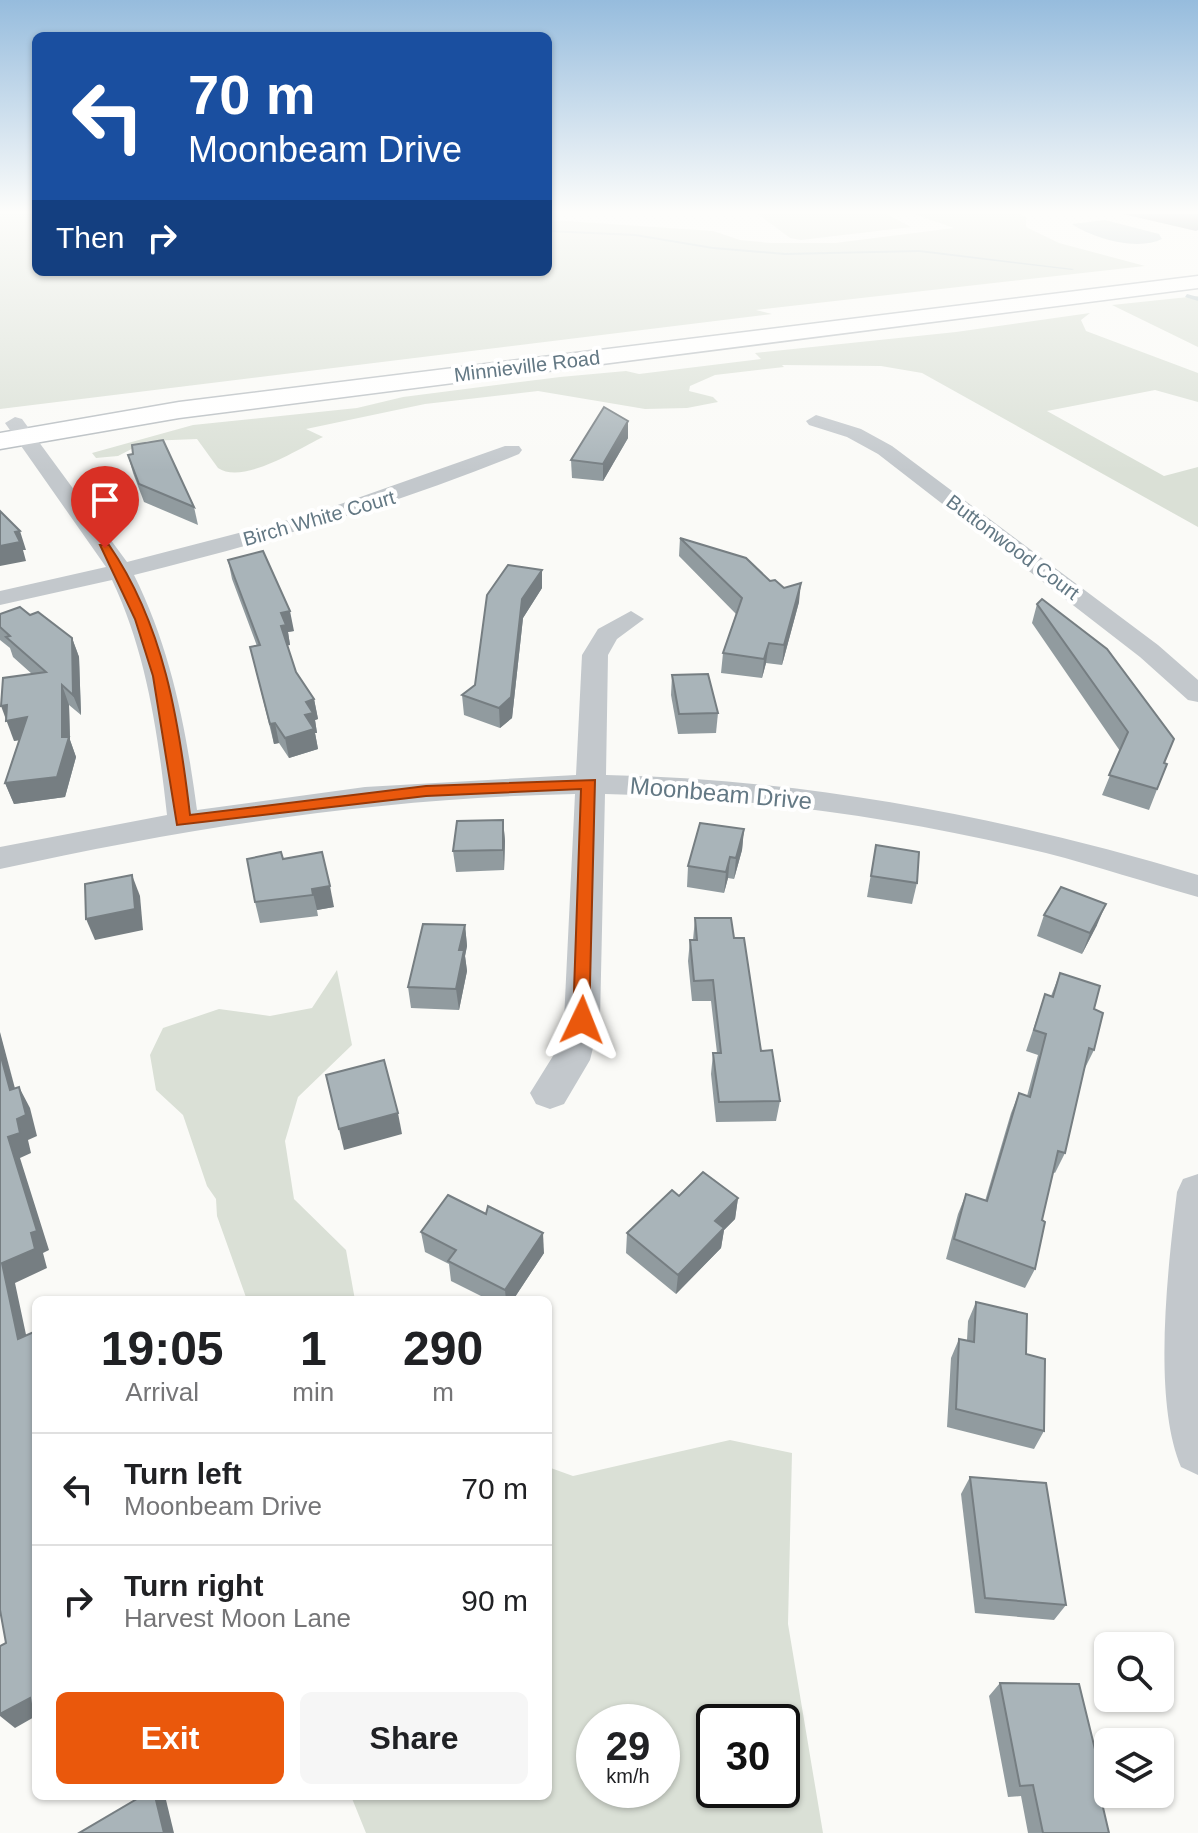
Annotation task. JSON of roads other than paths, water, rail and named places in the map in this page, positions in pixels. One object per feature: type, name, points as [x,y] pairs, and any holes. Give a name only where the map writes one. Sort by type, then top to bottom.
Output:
[{"type":"main road","name":"Minnieville Road","points":[[9,432],[194,394],[959,300]]},
{"type":"main road","name":"Minnieville Road","points":[[9,432],[1059,300]]},
{"type":"street","name":"Buttonwood Court","points":[[816,421],[854,433],[885,450],[1149,651],[1198,694]]},
{"type":"street","points":[[9,432],[121,571],[142,619],[161,676],[174,743],[183,822]]},
{"type":"street","name":"Birch White Court","points":[[0,598],[121,571],[345,512],[512,450]]},
{"type":"street","points":[[550,1093],[571,1060],[582,1020],[595,655],[607,634],[631,619]]},
{"type":"street","name":"Moonbeam Drive","points":[[0,858],[183,822],[426,791],[589,784],[760,793],[867,807],[1044,842],[1198,886]]},
{"type":"street","points":[[1198,1192],[1192,1241],[1189,1353],[1198,1450]]}]
